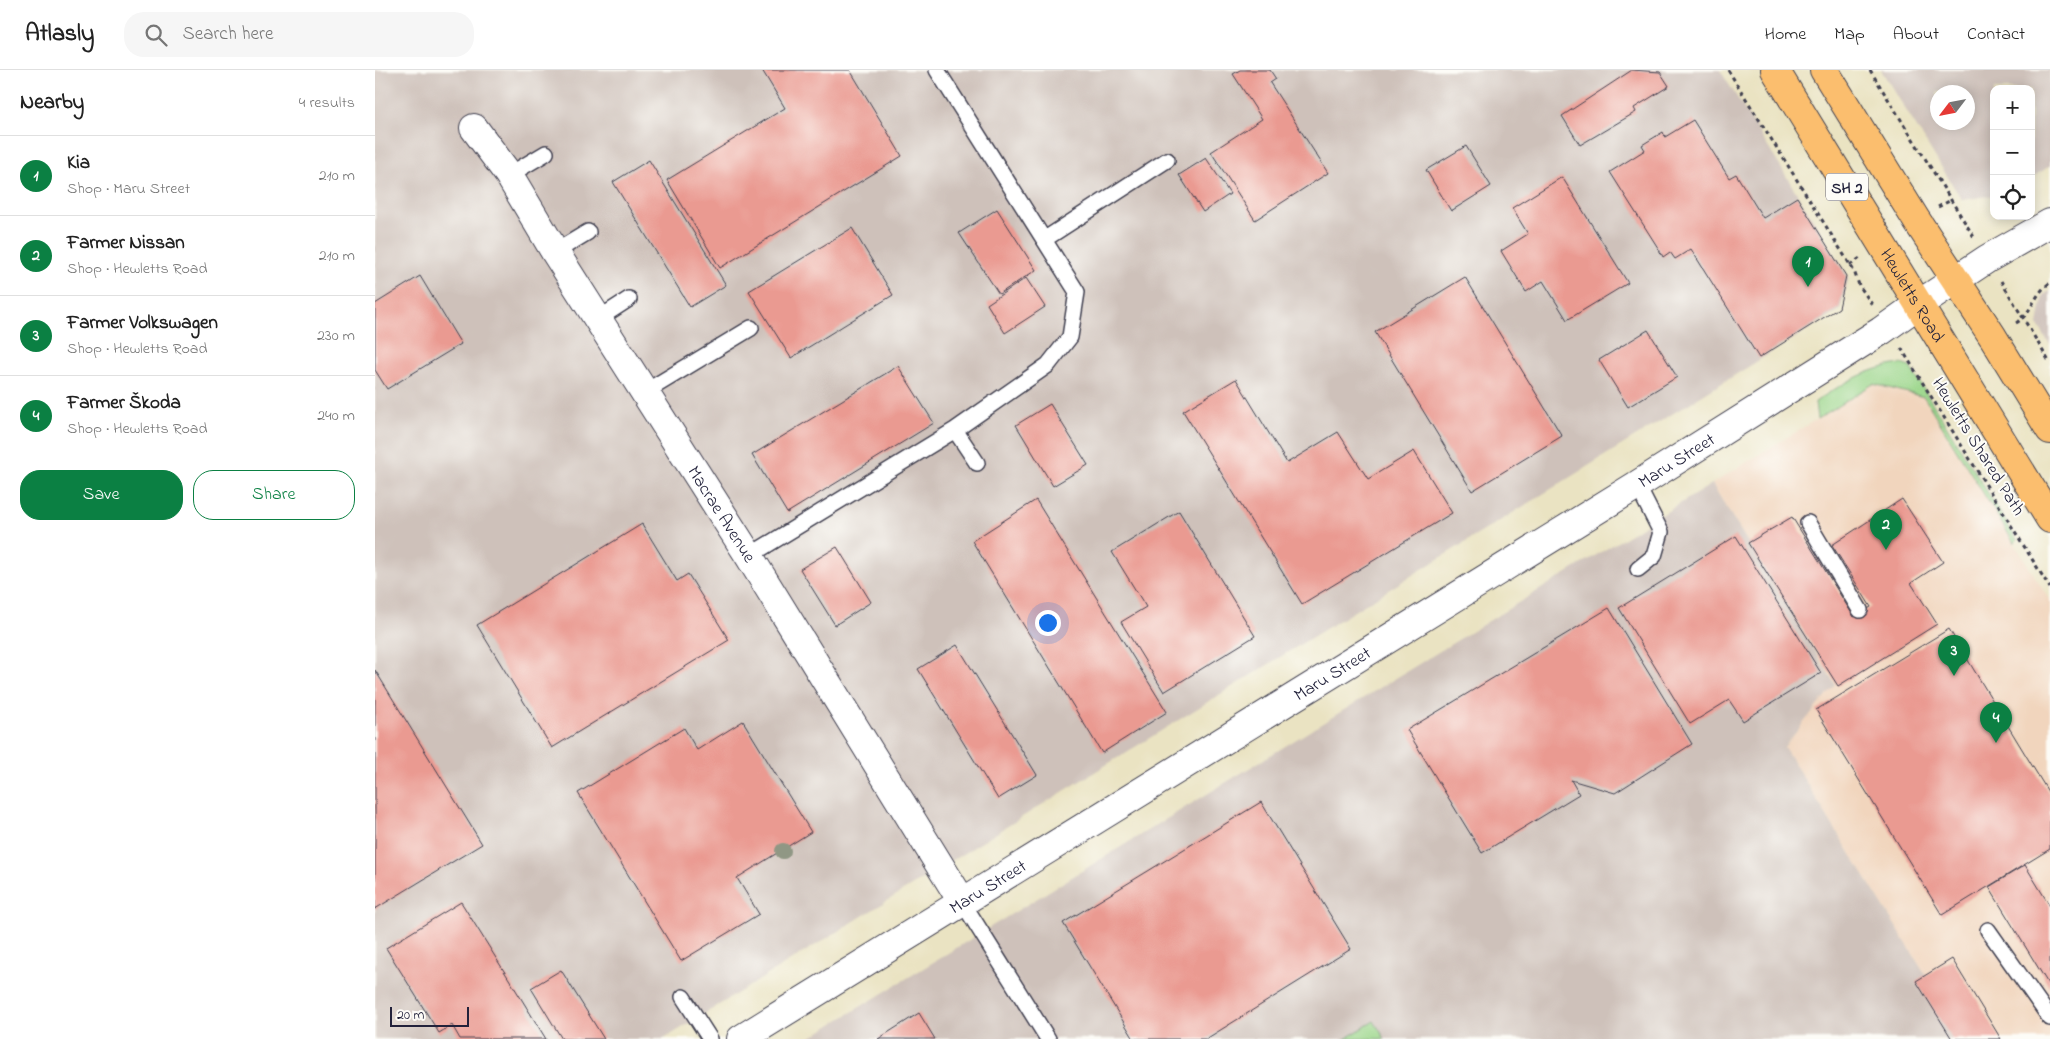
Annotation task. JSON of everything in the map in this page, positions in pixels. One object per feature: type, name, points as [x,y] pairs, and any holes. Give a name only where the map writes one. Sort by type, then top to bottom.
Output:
[{"type":"highway","name":"Hewletts Road","points":[[1775,70],[2050,519]]},
{"type":"highway","name":"SH 2","points":[[1824,70],[1917,221],[1956,279],[2050,430]]},
{"type":"street","name":"Macrae Avenue","points":[[475,128],[509,175],[555,252],[749,556],[963,903]]},
{"type":"street","name":"Maru Street","points":[[741,1039],[1637,485],[1881,331],[1987,259],[2050,223]]},
{"type":"lane","points":[[749,556],[955,430],[1048,365],[1070,337],[1077,292],[1045,238],[937,70]]},
{"type":"lane","points":[[509,175],[546,153]]},
{"type":"lane","points":[[1045,238],[1167,160]]},
{"type":"lane","points":[[555,252],[587,232]]},
{"type":"lane","points":[[598,319],[629,299]]},
{"type":"lane","points":[[645,392],[751,328]]},
{"type":"lane","points":[[955,430],[977,463]]},
{"type":"lane","points":[[1637,485],[1661,532],[1654,556],[1638,569]]},
{"type":"lane","points":[[1808,523],[1860,610]]},
{"type":"lane","points":[[963,903],[1048,1039]]},
{"type":"lane","points":[[1988,930],[2050,1018]]},
{"type":"lane","points":[[683,997],[710,1039]]},
{"type":"path","points":[[1728,70],[1853,271],[1859,285]]},
{"type":"path","points":[[1870,70],[1961,216]]},
{"type":"path","points":[[2024,318],[2036,296],[2042,288],[2050,283]]},
{"type":"path","points":[[2017,305],[2050,363]]},
{"type":"path","name":"Hewletts Shared Path","points":[[1915,370],[2050,588]]},
{"type":"shaded area","points":[[375,70],[1720,70],[1849,277],[1840,310],[664,1039],[375,1039]]},
{"type":"shaded area","points":[[1881,70],[2050,70],[2050,166],[2035,175],[2035,85],[1990,85],[1990,196],[1962,200]]},
{"type":"shaded area","points":[[2050,291],[2050,345],[2038,325],[2043,295]]},
{"type":"shaded area","points":[[1873,384],[1924,397],[2050,601],[2050,1039],[1966,1039],[1784,747],[1835,683],[1712,484]]},
{"type":"shaded area","points":[[1712,484],[1835,684],[1784,747],[1966,1039],[808,1039]]},
{"type":"green space","points":[[1901,364],[1910,367],[2017,540],[2014,543],[1924,397],[1873,384],[1817,419],[1815,402],[1825,395],[1866,373]]},
{"type":"green space","points":[[1374,1021],[1385,1039],[1345,1039]]},
{"type":"building","points":[[762,70],[850,70],[902,156],[720,268],[667,180],[785,108]]},
{"type":"building","points":[[1240,70],[1270,70],[1276,79],[1270,83],[1328,173],[1255,220],[1211,152],[1262,119],[1233,74]]},
{"type":"building","points":[[1632,70],[1660,72],[1669,86],[1634,108],[1636,112],[1580,145],[1562,116]]},
{"type":"building","points":[[1693,120],[1729,178],[1736,174],[1763,218],[1797,197],[1846,276],[1839,308],[1759,358],[1691,249],[1675,259],[1670,252],[1663,257],[1610,172],[1645,150],[1642,145],[1663,132],[1665,137]]},
{"type":"building","points":[[1466,146],[1491,186],[1451,211],[1426,170]]},
{"type":"building","points":[[1206,158],[1230,194],[1203,212],[1179,175]]},
{"type":"building","points":[[649,160],[726,285],[690,307],[613,182]]},
{"type":"building","points":[[1562,177],[1628,283],[1567,320],[1543,281],[1526,292],[1501,251],[1528,234],[1512,208]]},
{"type":"building","points":[[997,209],[1036,270],[999,294],[959,233]]},
{"type":"building","points":[[852,228],[893,295],[791,358],[749,291]]},
{"type":"building","points":[[420,276],[461,344],[387,389],[375,370],[375,304]]},
{"type":"building","points":[[1465,277],[1562,436],[1472,491],[1375,332]]},
{"type":"building","points":[[1026,278],[1045,307],[1005,333],[987,304]]},
{"type":"building","points":[[1648,330],[1677,377],[1628,407],[1599,360]]},
{"type":"building","points":[[898,366],[934,423],[787,513],[752,455]]},
{"type":"building","points":[[1236,379],[1287,463],[1338,432],[1368,479],[1414,451],[1452,513],[1302,604],[1183,411]]},
{"type":"building","points":[[1050,404],[1088,465],[1053,486],[1016,425]]},
{"type":"building","points":[[1902,499],[1943,562],[1911,583],[1937,624],[1838,686],[1748,543],[1792,517],[1854,617],[1871,607],[1832,545]]},
{"type":"building","points":[[1036,500],[1167,712],[1102,753],[972,541]]},
{"type":"building","points":[[1179,511],[1255,636],[1164,692],[1121,622],[1146,607],[1112,552]]},
{"type":"building","points":[[642,524],[677,581],[688,574],[729,640],[552,748],[477,625]]},
{"type":"building","points":[[1736,536],[1821,673],[1743,721],[1729,700],[1690,724],[1619,608]]},
{"type":"building","points":[[837,547],[871,602],[835,625],[800,569]]},
{"type":"building","points":[[1609,608],[1692,744],[1615,793],[1571,780],[1579,794],[1482,853],[1407,730]]},
{"type":"building","points":[[1949,629],[2050,795],[2050,849],[1942,915],[1816,710]]},
{"type":"building","points":[[957,645],[1037,775],[998,799],[918,669]]},
{"type":"building","points":[[375,670],[482,844],[375,909]]},
{"type":"building","points":[[743,721],[811,832],[737,878],[759,914],[681,961],[578,793],[684,728],[697,750]]},
{"type":"building","points":[[1261,802],[1351,949],[1206,1039],[1134,1039],[1063,923]]},
{"type":"building","points":[[2025,865],[2050,906],[2050,987],[1989,887]]},
{"type":"building","points":[[461,902],[546,1039],[460,1039],[452,1025],[439,1033],[386,948]]},
{"type":"building","points":[[1952,959],[2001,1039],[1952,1039],[1916,981]]},
{"type":"building","points":[[561,970],[604,1039],[562,1039],[531,988]]},
{"type":"building","points":[[919,1013],[935,1039],[878,1039]]},
{"type":"place","name":"Kia","points":[[1808,287]]},
{"type":"place","name":"Farmer Nissan","points":[[1886,550]]},
{"type":"place","name":"Farmer Volkswagen","points":[[1954,676]]},
{"type":"place","name":"Farmer Škoda","points":[[1996,743]]}]
